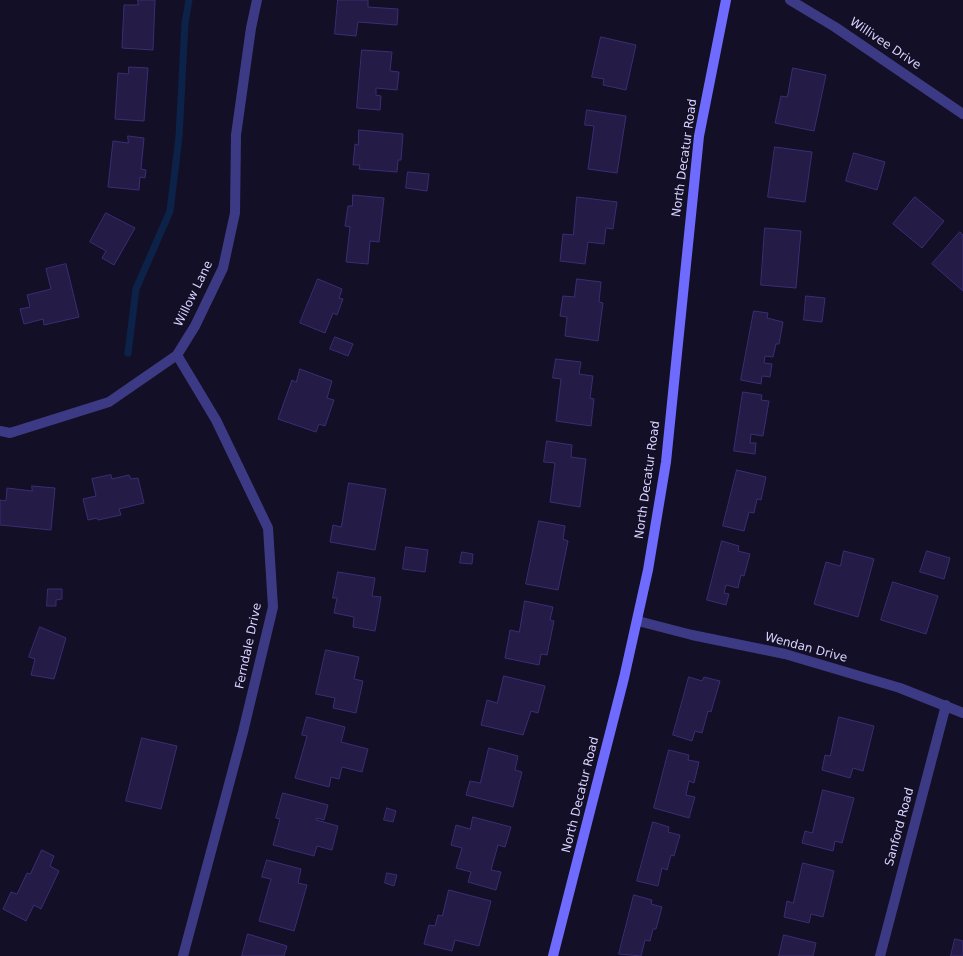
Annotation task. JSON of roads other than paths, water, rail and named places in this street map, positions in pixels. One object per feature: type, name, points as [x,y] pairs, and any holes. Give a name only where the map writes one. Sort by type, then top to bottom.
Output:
[{"type":"main road","name":"North Decatur Road","points":[[553,956],[638,621],[657,522],[666,462],[699,136],[726,0]]},
{"type":"street","name":"Willow Lane","points":[[0,431],[10,433],[109,402],[177,355],[194,326],[222,268],[235,213],[236,135],[251,28],[257,0]]},
{"type":"street","name":"Willivee Drive","points":[[790,0],[841,31],[963,114]]},
{"type":"street","name":"Ferndale Drive","points":[[177,355],[216,420],[268,528],[273,607],[243,732],[183,956]]},
{"type":"street","name":"Wendan Drive","points":[[638,621],[692,635],[785,654],[900,688],[963,713]]},
{"type":"street","name":"Sanford Road","points":[[880,956],[946,705]]},
{"type":"waterway","points":[[128,353],[136,289],[170,211],[179,137],[185,23],[189,0]]}]
